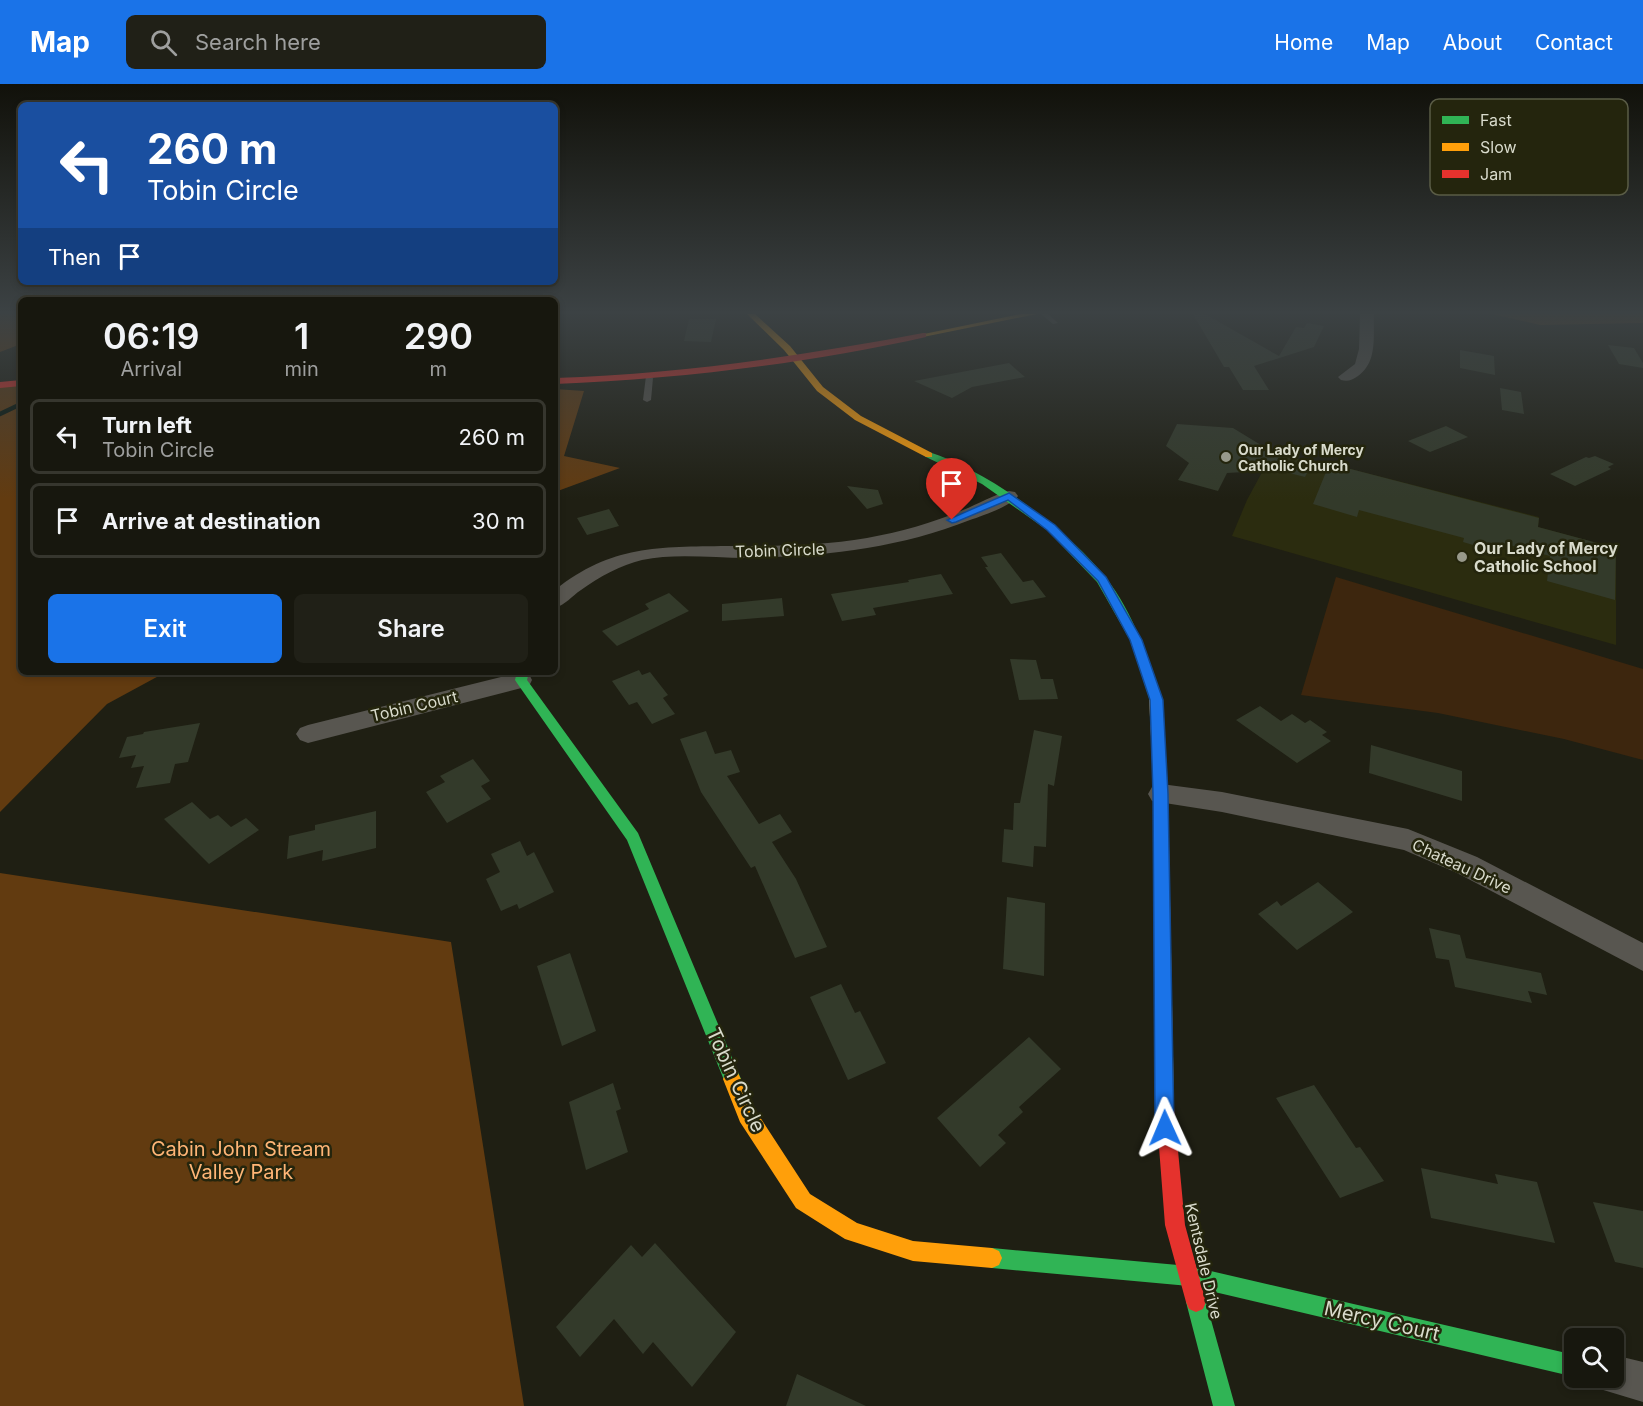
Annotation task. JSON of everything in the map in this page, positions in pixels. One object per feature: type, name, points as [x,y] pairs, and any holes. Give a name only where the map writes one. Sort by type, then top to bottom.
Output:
[{"type":"street","points":[[558,381],[668,376]]},
{"type":"street","name":"Kentsdale Drive","points":[[809,376],[820,389],[858,418],[885,434],[986,482],[1009,496],[1051,528],[1102,580],[1124,615],[1136,640],[1156,700],[1161,794],[1165,1128],[1175,1225],[1224,1406]]},
{"type":"street","points":[[0,385],[18,384]]},
{"type":"street","name":"Tobin Circle","points":[[558,599],[586,577],[603,568],[650,553],[780,551],[846,546],[916,533],[988,507],[1009,496]]},
{"type":"street","name":"Tobin Circle","points":[[522,676],[633,837],[747,1115],[803,1201],[852,1232],[913,1251],[1189,1276]]},
{"type":"street","name":"Tobin Court","points":[[308,734],[522,676]]},
{"type":"street","name":"Chateau Drive","points":[[1161,794],[1222,802],[1408,840],[1467,865],[1643,958]]},
{"type":"street","name":"Mercy Court","points":[[1189,1276],[1564,1363]]},
{"type":"street","points":[[1624,1377],[1643,1382]]},
{"type":"lane","points":[[647,400],[649,378]]},
{"type":"shaded area","name":"Our Lady of Mercy Catholic School","points":[[1273,452],[1337,469],[1339,466],[1539,517],[1538,527],[1616,548],[1616,645],[1232,536],[1247,500]]},
{"type":"shaded area","points":[[1336,577],[1643,669],[1643,760],[1564,739],[1438,713],[1301,695]]},
{"type":"green space","points":[[18,384],[18,675],[160,675],[107,704],[0,812],[0,386]]},
{"type":"green space","points":[[558,389],[584,391],[564,456],[620,468],[558,491]]},
{"type":"green space","name":"Cabin John Stream Valley Park","points":[[0,873],[451,942],[524,1406],[0,1406]]},
{"type":"building","points":[[942,376],[1025,377],[972,387],[952,398],[914,381]]},
{"type":"building","points":[[1234,376],[1260,376],[1269,390],[1243,390]]},
{"type":"building","points":[[1500,388],[1521,392],[1524,414],[1502,410]]},
{"type":"building","name":"Our Lady of Mercy Catholic Church","points":[[1177,424],[1233,428],[1307,473],[1305,477],[1265,467],[1262,471],[1227,473],[1218,491],[1178,480],[1189,463],[1166,446]]},
{"type":"building","points":[[1446,426],[1468,437],[1430,452],[1408,441]]},
{"type":"building","points":[[1595,456],[1614,464],[1608,467],[1611,469],[1575,486],[1550,474],[1586,457]]},
{"type":"building","points":[[1339,466],[1539,518],[1538,527],[1616,548],[1615,600],[1547,581],[1550,556],[1502,543],[1500,553],[1463,542],[1464,538],[1359,510],[1357,517],[1313,504],[1328,467],[1338,469]]},
{"type":"building","points":[[847,486],[878,490],[883,504],[867,509]]},
{"type":"building","points":[[609,509],[619,526],[587,535],[577,518]]},
{"type":"building","points":[[1001,553],[1023,582],[1033,580],[1046,597],[1011,604],[985,567],[988,567],[981,557]]},
{"type":"building","points":[[941,574],[953,594],[873,608],[876,615],[842,621],[831,594],[909,582],[908,580]]},
{"type":"building","points":[[669,593],[689,611],[617,646],[602,631],[649,609],[645,604]]},
{"type":"building","points":[[782,598],[784,616],[722,621],[722,604]]},
{"type":"building","points":[[1010,659],[1036,660],[1041,679],[1053,679],[1058,699],[1019,700]]},
{"type":"building","points":[[639,670],[642,675],[650,672],[668,695],[663,698],[675,714],[652,724],[637,702],[629,705],[612,681]]},
{"type":"building","points":[[1260,706],[1281,721],[1292,714],[1305,723],[1310,720],[1327,732],[1322,735],[1331,741],[1297,763],[1236,720]]},
{"type":"building","points":[[200,723],[188,762],[175,764],[170,783],[136,788],[144,766],[131,768],[136,755],[119,758],[127,737]]},
{"type":"building","points":[[1034,730],[1062,736],[1054,786],[1048,784],[1046,847],[1034,846],[1033,867],[1002,862],[1004,829],[1013,830],[1014,803],[1020,803]]},
{"type":"building","points":[[706,731],[715,754],[731,750],[740,772],[727,776],[759,824],[780,814],[792,832],[772,842],[796,879],[827,947],[795,958],[755,866],[751,868],[701,792],[680,739]]},
{"type":"building","points":[[1371,745],[1462,771],[1462,801],[1369,773]]},
{"type":"building","points":[[473,759],[490,781],[481,786],[491,799],[447,823],[426,792],[445,782],[440,776]]},
{"type":"building","points":[[192,802],[210,819],[218,815],[231,827],[246,818],[259,830],[209,864],[164,819]]},
{"type":"building","points":[[376,811],[376,848],[322,861],[323,850],[287,859],[289,836],[315,830],[315,825]]},
{"type":"building","points":[[520,841],[527,856],[534,852],[554,892],[519,909],[517,904],[501,911],[486,879],[500,872],[491,854]]},
{"type":"building","points":[[1318,882],[1353,912],[1297,950],[1258,914],[1277,901],[1281,906]]},
{"type":"building","points":[[1007,897],[1045,903],[1044,976],[1003,969]]},
{"type":"building","points":[[1429,928],[1460,935],[1466,958],[1541,973],[1547,995],[1528,991],[1532,1003],[1455,987],[1449,960],[1436,958]]},
{"type":"building","points":[[570,953],[596,1031],[562,1046],[537,966]]},
{"type":"building","points":[[841,984],[855,1013],[860,1011],[886,1063],[848,1080],[810,997]]},
{"type":"building","points":[[1029,1037],[1061,1069],[1019,1107],[1023,1112],[998,1135],[1006,1143],[980,1167],[937,1118]]},
{"type":"building","points":[[613,1083],[621,1109],[616,1111],[628,1152],[586,1170],[569,1102]]},
{"type":"building","points":[[1314,1085],[1356,1148],[1360,1147],[1384,1181],[1340,1198],[1276,1098]]},
{"type":"building","points":[[1421,1168],[1498,1184],[1495,1174],[1537,1182],[1555,1243],[1431,1218]]},
{"type":"building","points":[[1593,1202],[1643,1211],[1643,1268],[1615,1262]]},
{"type":"building","points":[[655,1243],[736,1332],[692,1387],[653,1342],[643,1354],[614,1319],[580,1357],[556,1327],[631,1245],[642,1257]]},
{"type":"building","points":[[797,1374],[866,1406],[786,1406]]},
{"type":"waterway","points":[[0,414],[18,405]]},
{"type":"traffic: fast","points":[[929,455],[986,482],[1051,528],[1102,580],[1136,640],[1155,698]]},
{"type":"traffic: fast","points":[[522,675],[521,680],[633,837],[732,1079]]},
{"type":"traffic: fast","points":[[992,1258],[1189,1276],[1564,1363]]},
{"type":"traffic: fast","points":[[1196,1302],[1224,1406]]},
{"type":"traffic: slow","points":[[809,376],[820,389],[858,418],[929,455]]},
{"type":"traffic: slow","points":[[1155,698],[1161,794],[1165,1108]]},
{"type":"traffic: slow","points":[[732,1079],[747,1115],[803,1201],[852,1232],[913,1251],[992,1258]]},
{"type":"traffic: jam","points":[[558,381],[651,376]]},
{"type":"traffic: jam","points":[[0,385],[18,383]]},
{"type":"traffic: jam","points":[[1165,1108],[1175,1225],[1196,1302]]},
{"type":"place","name":"Our Lady of Mercy Catholic Church","points":[[1226,457]]},
{"type":"place","name":"Our Lady of Mercy Catholic School","points":[[1462,557]]},
{"type":"route","points":[[952,520],[988,507],[1009,496],[1051,528],[1102,580],[1120,607],[1136,640],[1156,700],[1161,794],[1165,1128]]}]
